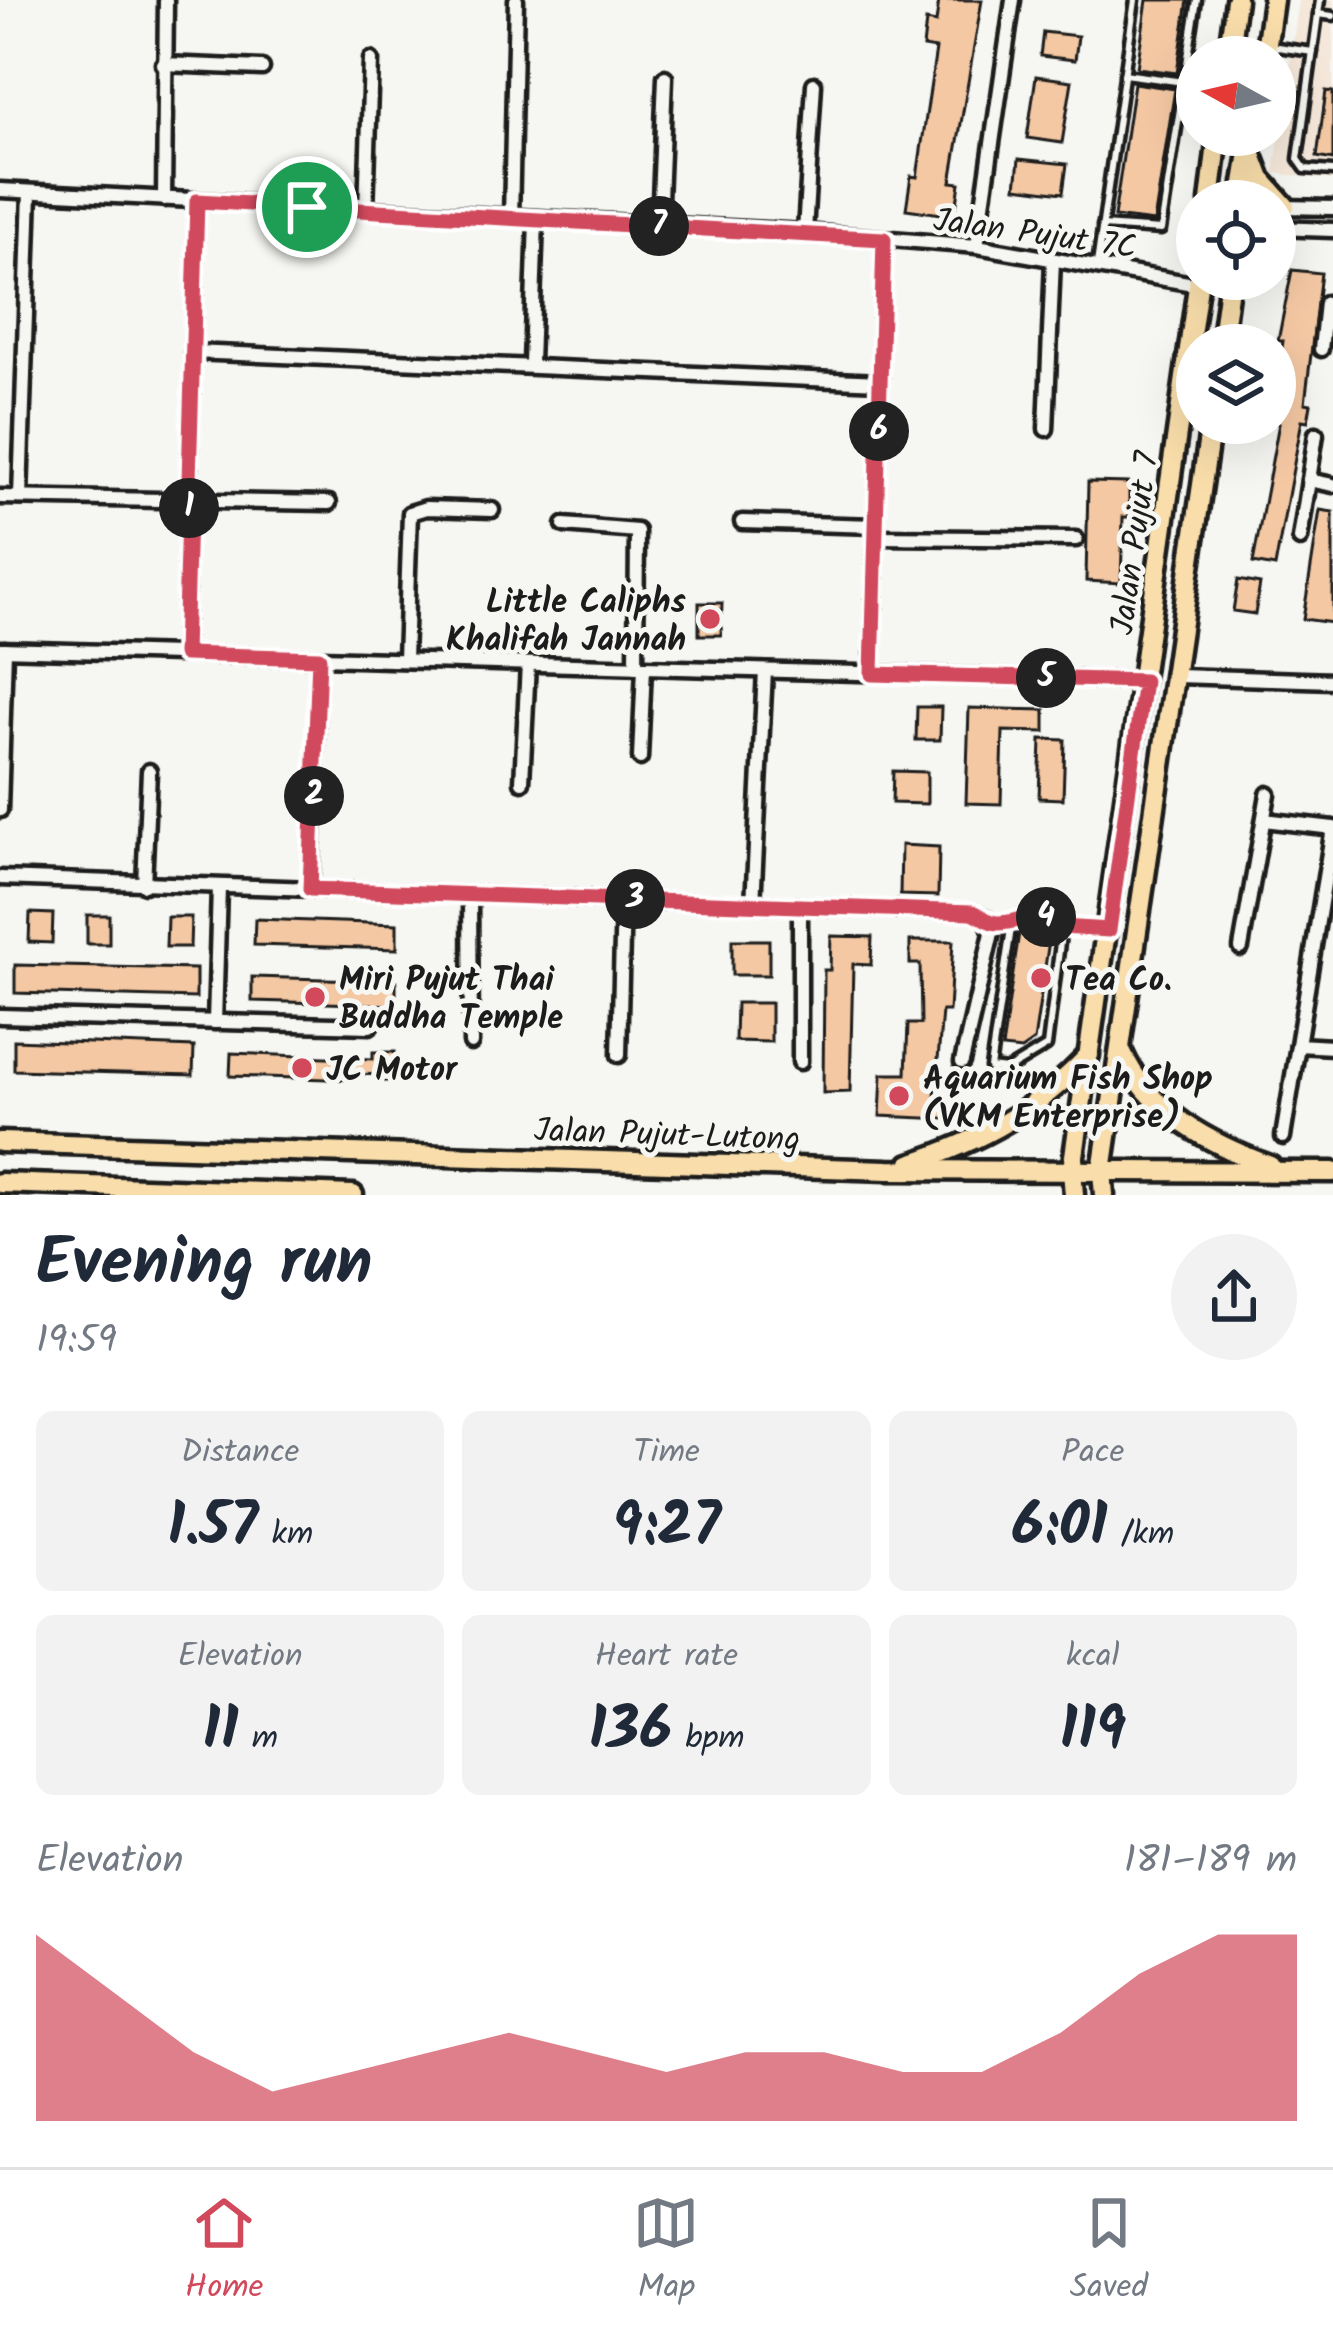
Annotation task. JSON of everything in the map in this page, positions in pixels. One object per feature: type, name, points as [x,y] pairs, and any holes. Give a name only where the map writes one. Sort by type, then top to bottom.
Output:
[{"type":"main road","points":[[1231,36],[1236,0]]},
{"type":"main road","points":[[1267,36],[1273,0]]},
{"type":"main road","name":"Jalan Pujut 7","points":[[1074,1195],[1072,1170],[1177,444]]},
{"type":"main road","name":"Jalan Pujut 7","points":[[1104,1195],[1102,1171],[1208,444]]},
{"type":"main road","points":[[1122,1052],[1141,1087],[1174,1116],[1232,1150],[1285,1171]]},
{"type":"main road","points":[[888,1170],[946,1153],[1005,1126],[1057,1088],[1089,1055]]},
{"type":"main road","name":"Jalan Pujut-Lutong","points":[[0,1142],[888,1170],[1333,1172]]},
{"type":"main road","points":[[0,1183],[353,1195]]},
{"type":"street","points":[[164,199],[166,0]]},
{"type":"street","points":[[511,218],[516,0]]},
{"type":"street","points":[[976,246],[1012,0]]},
{"type":"street","points":[[366,211],[371,59]]},
{"type":"street","points":[[163,64],[262,68]]},
{"type":"street","points":[[659,226],[665,77]]},
{"type":"street","points":[[806,232],[814,84]]},
{"type":"street","name":"Jalan Pujut 7C","points":[[0,190],[806,232],[976,246],[1176,278]]},
{"type":"street","points":[[20,497],[29,192]]},
{"type":"street","points":[[184,654],[197,201]]},
{"type":"street","points":[[1296,207],[1333,208]]},
{"type":"street","points":[[531,363],[536,220]]},
{"type":"street","points":[[1296,229],[1333,230]]},
{"type":"street","points":[[872,674],[884,239]]},
{"type":"street","points":[[1046,429],[1053,260]]},
{"type":"street","points":[[1322,349],[1328,326],[1326,303]]},
{"type":"street","points":[[192,352],[531,363],[880,382]]},
{"type":"street","points":[[1300,539],[1316,434]]},
{"type":"street","points":[[1309,480],[1333,484]]},
{"type":"street","points":[[0,497],[329,502]]},
{"type":"street","points":[[405,659],[410,513],[427,508],[491,510]]},
{"type":"street","points":[[742,522],[1076,539]]},
{"type":"street","points":[[564,525],[638,531],[640,758]]},
{"type":"street","points":[[0,810],[3,649],[1144,681]]},
{"type":"street","points":[[310,889],[319,658]]},
{"type":"street","points":[[522,782],[528,664]]},
{"type":"street","points":[[753,904],[765,671]]},
{"type":"street","points":[[1177,676],[1333,681]]},
{"type":"street","points":[[144,885],[149,771]]},
{"type":"street","points":[[1241,948],[1268,794]]},
{"type":"street","points":[[1264,820],[1333,828],[1328,894],[1283,1136]]},
{"type":"street","points":[[0,878],[972,912],[988,921],[962,1062]]},
{"type":"street","points":[[215,1022],[219,887]]},
{"type":"street","points":[[470,896],[471,1043]]},
{"type":"street","points":[[619,1055],[622,899]]},
{"type":"street","points":[[800,906],[800,1062]]},
{"type":"street","points":[[0,1016],[370,1026]]},
{"type":"street","points":[[1298,1046],[1333,1047]]},
{"type":"lane","points":[[1096,267],[1135,0]]},
{"type":"lane","points":[[1191,36],[1197,0]]},
{"type":"lane","points":[[1320,0],[1298,159],[1305,169],[1333,171]]},
{"type":"lane","points":[[1318,14],[1333,16]]},
{"type":"lane","points":[[1296,52],[1313,52]]},
{"type":"lane","points":[[1124,74],[1176,81]]},
{"type":"lane","points":[[1102,226],[1161,230],[1176,133]]},
{"type":"lane","points":[[988,921],[1012,922],[1023,915],[1052,917],[1062,927],[1109,930]]},
{"type":"lane","points":[[1012,922],[990,1068],[1006,1070],[1047,1046],[1062,927]]},
{"type":"shaded area","points":[[1299,0],[1333,0],[1333,180],[1274,173],[1276,156],[1296,156],[1294,36]]},
{"type":"building","points":[[939,0],[982,0],[951,182],[960,183],[955,216],[906,209],[911,176],[917,177],[936,49],[923,47],[926,21],[936,23]]},
{"type":"building","points":[[1147,0],[1188,0],[1183,36],[1176,36],[1176,73],[1137,68]]},
{"type":"building","points":[[1043,32],[1078,36],[1075,60],[1040,56]]},
{"type":"building","points":[[1036,76],[1072,81],[1062,143],[1027,138]]},
{"type":"building","points":[[1134,83],[1175,89],[1154,222],[1114,217]]},
{"type":"building","points":[[1326,91],[1333,92],[1333,160],[1317,157]]},
{"type":"building","points":[[1019,159],[1067,164],[1063,193],[1016,187]]},
{"type":"building","points":[[1296,270],[1321,273],[1305,403],[1311,404],[1308,421],[1302,420],[1275,567],[1253,563],[1275,444],[1296,444],[1296,324],[1281,324],[1286,300],[1296,300]]},
{"type":"building","points":[[1088,482],[1129,483],[1121,583],[1086,581]]},
{"type":"building","points":[[1320,510],[1333,512],[1333,623],[1303,619]]},
{"type":"building","points":[[1238,580],[1260,584],[1255,614],[1233,611]]},
{"type":"building","name":"Little Caliphs Khalifah Jannah","points":[[699,603],[722,603],[721,635],[699,635]]},
{"type":"building","points":[[917,707],[941,707],[940,740],[916,740]]},
{"type":"building","points":[[969,708],[1045,710],[1045,732],[1003,731],[1001,804],[966,803]]},
{"type":"building","points":[[1041,739],[1065,740],[1063,799],[1039,798]]},
{"type":"building","points":[[893,771],[927,772],[927,804],[892,803]]},
{"type":"building","points":[[901,845],[939,847],[938,896],[900,895]]},
{"type":"building","points":[[30,913],[53,914],[52,943],[29,942]]},
{"type":"building","points":[[87,915],[109,915],[109,944],[87,944]]},
{"type":"building","points":[[167,917],[191,917],[190,947],[166,947]]},
{"type":"building","points":[[255,919],[397,924],[397,949],[254,945]]},
{"type":"building","points":[[1020,926],[1051,927],[1034,1041],[1021,1050],[1002,1048]]},
{"type":"building","points":[[831,936],[872,937],[871,965],[853,964],[850,1092],[823,1093],[824,970],[830,970]]},
{"type":"building","points":[[732,940],[769,940],[769,975],[732,975]]},
{"type":"building","points":[[910,941],[953,941],[949,1011],[942,1011],[935,1097],[939,1105],[946,1105],[946,1119],[880,1116],[882,1074],[906,1074],[908,1024],[921,1024],[920,964],[910,964]]},
{"type":"building","points":[[15,965],[196,969],[196,998],[15,993]]},
{"type":"building","points":[[252,977],[396,981],[396,1005],[252,1001]]},
{"type":"building","points":[[736,1003],[771,1003],[771,1042],[735,1041]]},
{"type":"building","points":[[14,1040],[194,1047],[193,1075],[14,1070]]},
{"type":"building","points":[[373,1052],[395,1052],[394,1081],[382,1081],[382,1075],[357,1074],[357,1080],[230,1076],[231,1053],[373,1059]]},
{"type":"place","name":"Little Caliphs Khalifah Jannah","points":[[710,619]]},
{"type":"place","name":"Tea Co.","points":[[1041,978]]},
{"type":"place","name":"Miri Pujut Thai Buddha Temple","points":[[315,997]]},
{"type":"place","name":"JC Motor","points":[[302,1068]]},
{"type":"place","name":"Aquarium Fish Shop (VKM Enterprise)","points":[[899,1096]]},
{"type":"route","points":[[197,201],[307,207],[884,239],[872,674],[1144,681],[1109,930],[1062,927],[1052,917],[1023,915],[1012,922],[991,924],[972,912],[310,889],[319,658],[184,654],[197,201]]}]
